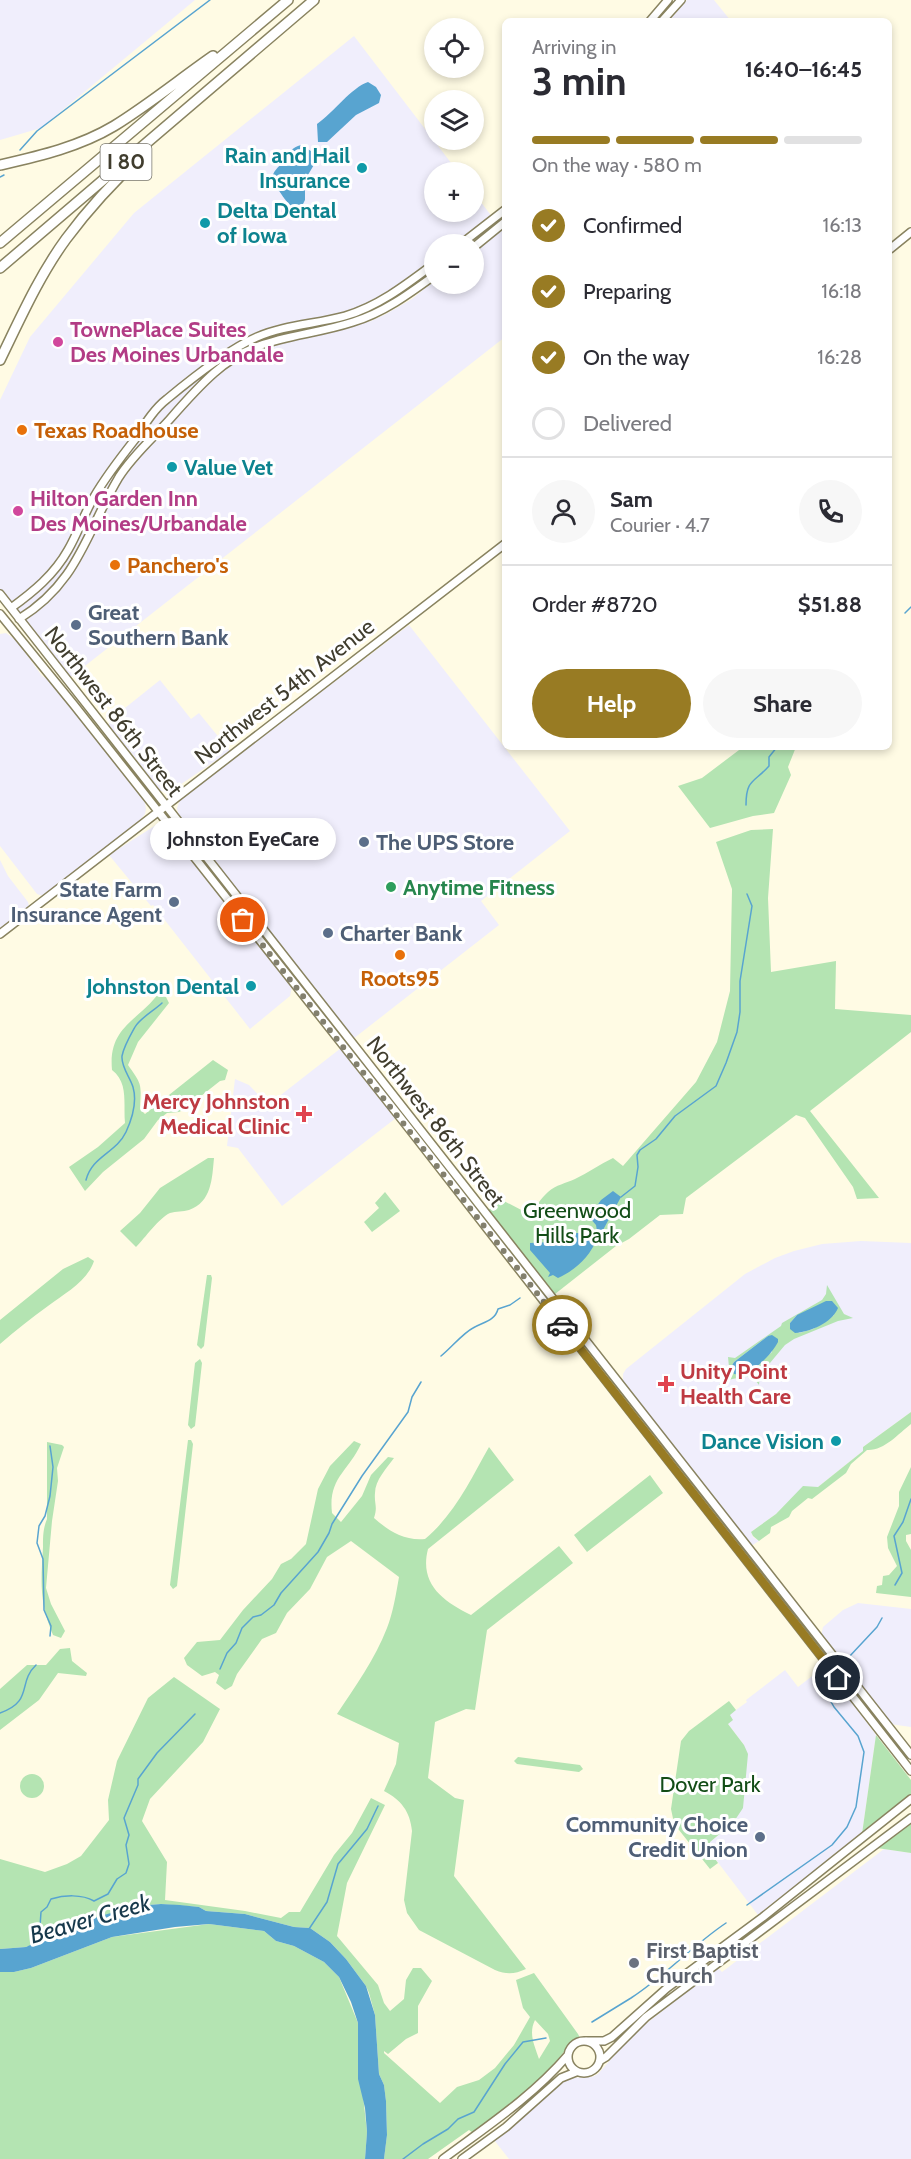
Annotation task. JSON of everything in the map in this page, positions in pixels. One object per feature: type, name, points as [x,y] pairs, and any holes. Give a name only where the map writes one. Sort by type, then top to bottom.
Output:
[{"type":"highway","name":"I 80","points":[[0,243],[288,0]]},
{"type":"highway","name":"I 80","points":[[0,268],[314,0]]},
{"type":"highway","points":[[0,165],[79,143],[113,127],[264,20]]},
{"type":"highway","points":[[0,360],[45,272],[84,217],[114,183],[251,54]]},
{"type":"street","points":[[653,18],[668,0]]},
{"type":"street","points":[[665,18],[681,0]]},
{"type":"street","points":[[474,234],[502,212]]},
{"type":"street","points":[[484,239],[502,224]]},
{"type":"street","points":[[892,247],[911,232]]},
{"type":"street","points":[[11,608],[39,587],[57,568],[102,484],[153,413],[165,400],[232,350],[258,336],[365,309],[391,295],[424,271]]},
{"type":"street","points":[[19,619],[44,600],[67,576],[81,554],[125,468],[182,403],[213,373],[239,354],[260,344],[333,328],[370,316],[424,283]]},
{"type":"street","name":"Northwest 54th Avenue","points":[[0,933],[502,546]]},
{"type":"street","name":"Northwest 86th Street","points":[[0,594],[911,1755]]},
{"type":"street","name":"Northwest 86th Street","points":[[0,614],[407,1126],[911,1771]]},
{"type":"street","points":[[443,2159],[528,2095],[552,2073],[568,2055],[574,2044],[586,2041],[604,2042],[612,2037],[667,1988],[763,1917],[911,1799]]},
{"type":"street","points":[[568,2055],[568,2062],[576,2072],[582,2074],[594,2071],[601,2060],[646,2017],[911,1818]]},
{"type":"street","points":[[586,2041],[597,2047],[601,2060]]},
{"type":"street","points":[[462,2159],[506,2127],[561,2078],[576,2072]]},
{"type":"shaded area","points":[[0,0],[195,0],[41,128],[0,140]]},
{"type":"shaded area","points":[[687,0],[714,0],[729,18],[672,18]]},
{"type":"shaded area","points":[[354,36],[424,128],[424,150],[441,150],[450,162],[424,162],[424,222],[484,222],[484,206],[496,222],[480,234],[424,234],[424,277],[395,299],[363,315],[369,322],[412,299],[424,289],[424,294],[484,294],[484,242],[502,229],[502,339],[67,680],[0,594],[0,400],[30,337],[134,213]]},
{"type":"shaded area","points":[[409,625],[502,744],[502,750],[507,750],[570,831],[481,901],[499,925],[353,1039],[179,817],[177,808],[180,800]]},
{"type":"shaded area","points":[[6,633],[17,641],[42,676],[78,716],[135,789],[145,803],[146,809],[140,820],[43,896],[37,894],[0,846],[0,634]]},
{"type":"shaded area","points":[[160,680],[191,719],[199,713],[230,751],[168,793],[158,790],[129,750],[125,749],[108,727],[110,720]]},
{"type":"shaded area","points":[[156,825],[163,826],[173,837],[292,987],[290,996],[250,1029],[153,905],[151,906],[109,855]]},
{"type":"shaded area","points":[[0,860],[29,906],[0,930]]},
{"type":"shaded area","points":[[341,1048],[396,1118],[282,1206],[238,1148],[227,1146],[235,1079],[249,1085],[268,1105]]},
{"type":"shaded area","points":[[861,1241],[911,1243],[911,1412],[863,1447],[863,1451],[818,1487],[803,1487],[776,1514],[751,1532],[753,1537],[759,1541],[751,1546],[623,1381],[623,1374],[626,1369],[745,1274],[794,1251],[822,1244]]},
{"type":"shaded area","points":[[858,1603],[911,1609],[911,1727],[890,1724],[821,1636],[823,1627],[843,1610]]},
{"type":"shaded area","points":[[825,1666],[876,1735],[862,1834],[758,1915],[710,1852],[710,1842],[733,1823],[744,1745],[728,1724],[729,1715],[785,1670],[798,1687]]},
{"type":"shaded area","points":[[884,1849],[911,1853],[911,2159],[509,2159],[494,2140],[562,2082],[570,2078],[592,2077],[598,2074],[634,2033],[718,1968],[722,1972]]},
{"type":"green space","points":[[739,750],[795,750],[788,767],[791,775],[774,813],[753,816],[710,828],[678,786],[702,778]]},
{"type":"green space","name":"Greenwood Hills Park","points":[[773,829],[768,898],[771,972],[836,961],[835,1009],[911,1015],[911,1032],[810,1111],[879,1198],[857,1199],[853,1187],[805,1118],[796,1115],[686,1198],[683,1214],[660,1215],[555,1294],[488,1210],[502,1200],[529,1214],[545,1194],[554,1188],[580,1177],[613,1158],[623,1166],[696,1082],[717,1042],[730,991],[732,889],[716,842],[751,830]]},
{"type":"green space","points":[[159,993],[166,997],[169,1003],[138,1042],[128,1065],[140,1086],[140,1109],[145,1114],[213,1060],[228,1070],[225,1080],[220,1081],[189,1107],[179,1112],[167,1113],[158,1120],[144,1139],[103,1172],[85,1191],[69,1167],[98,1147],[125,1123],[123,1087],[112,1070],[115,1044],[119,1034]]},
{"type":"green space","points":[[208,1158],[214,1158],[212,1173],[209,1188],[202,1201],[189,1210],[172,1212],[166,1216],[136,1247],[120,1231],[140,1213],[160,1188]]},
{"type":"green space","points":[[385,1192],[400,1211],[372,1232],[364,1222],[379,1208],[375,1203]]},
{"type":"green space","points":[[88,1257],[94,1261],[81,1281],[0,1344],[0,1320],[63,1269]]},
{"type":"green space","points":[[207,1275],[211,1275],[212,1278],[204,1346],[201,1349],[197,1345]]},
{"type":"green space","points":[[827,1285],[844,1314],[853,1318],[838,1321],[785,1345],[760,1375],[759,1385],[752,1376],[732,1379],[719,1385],[729,1367],[728,1357],[735,1358],[781,1326],[782,1323],[822,1300],[826,1294]],"holes":[[[797,1315],[834,1315],[813,1329],[799,1333],[790,1323]],[[768,1336],[772,1352],[751,1370],[731,1367],[734,1362]]]},
{"type":"green space","points":[[200,1359],[202,1363],[195,1426],[191,1429],[188,1425],[195,1363]]},
{"type":"green space","points":[[911,1412],[911,1424],[891,1441],[879,1448],[867,1450],[851,1464],[846,1473],[812,1499],[808,1498],[792,1511],[789,1517],[771,1527],[770,1533],[759,1541],[753,1536],[751,1532],[776,1514],[803,1486],[818,1487],[863,1451],[863,1447]]},
{"type":"green space","points":[[188,1440],[191,1440],[193,1444],[177,1586],[173,1589],[170,1585]]},
{"type":"green space","points":[[354,1441],[361,1444],[333,1491],[332,1513],[341,1522],[362,1496],[371,1475],[388,1457],[394,1458],[377,1483],[374,1518],[391,1531],[404,1537],[425,1539],[445,1519],[489,1447],[514,1480],[428,1549],[426,1561],[430,1582],[443,1597],[461,1610],[471,1615],[559,1546],[573,1563],[487,1630],[475,1710],[466,1709],[435,1722],[428,1778],[455,1798],[464,1800],[454,1876],[526,1969],[518,1972],[507,1973],[495,1970],[419,1930],[407,1913],[404,1900],[411,1824],[404,1807],[384,1791],[396,1764],[399,1743],[337,1714],[377,1651],[391,1616],[399,1577],[351,1541],[327,1557],[310,1589],[287,1613],[276,1633],[262,1639],[237,1674],[232,1686],[225,1690],[216,1683],[219,1675],[215,1672],[202,1676],[187,1665],[184,1658],[197,1642],[220,1640],[243,1610],[272,1579],[281,1564],[291,1559],[306,1544],[318,1489],[330,1466]]},
{"type":"green space","points":[[47,1442],[64,1447],[57,1468],[58,1481],[46,1588],[51,1604],[65,1631],[61,1638],[53,1635],[45,1612],[42,1592],[43,1536],[47,1519]]},
{"type":"green space","points":[[911,1467],[911,1534],[906,1535],[906,1541],[911,1550],[911,1597],[876,1593],[877,1586],[882,1585],[883,1576],[889,1575],[897,1566],[888,1548],[887,1537],[899,1506],[899,1492]]},
{"type":"green space","points":[[650,1475],[663,1493],[587,1552],[574,1535]]},
{"type":"green space","points":[[70,1648],[72,1661],[87,1673],[86,1676],[58,1673],[39,1700],[0,1730],[0,1689],[27,1665],[46,1665],[60,1649]]},
{"type":"green space","points":[[174,1677],[220,1709],[203,1742],[150,1799],[142,1821],[167,1862],[165,1900],[281,1918],[289,1912],[300,1912],[334,1855],[352,1833],[371,1798],[385,1805],[347,1883],[337,1936],[378,1985],[384,2003],[390,2011],[404,1999],[406,1980],[413,1968],[421,1968],[432,1981],[418,2006],[418,2033],[406,2039],[388,2054],[384,2051],[384,2053],[440,2103],[457,2087],[479,2080],[495,2068],[514,2045],[530,2017],[523,2008],[516,1980],[534,1973],[580,2038],[569,2046],[540,2080],[473,2133],[469,2130],[428,2159],[384,2159],[387,2135],[386,2101],[384,2085],[379,2074],[375,2015],[369,1993],[346,1959],[330,1942],[310,1928],[294,1927],[245,1914],[161,1904],[135,1906],[114,1912],[26,1947],[0,1949],[0,1859],[45,1872],[81,1856],[109,1820],[108,1800],[117,1761],[148,1698]],"holes":[[[535,2020],[548,2034],[550,2041],[539,2059],[532,2035]]]},
{"type":"green space","name":"Dover Park","points":[[729,1701],[736,1710],[730,1715],[733,1720],[728,1724],[748,1754],[743,1808],[733,1823],[710,1842],[710,1852],[718,1863],[710,1869],[674,1823],[671,1809],[681,1741],[689,1731]]},
{"type":"green space","points":[[876,1735],[911,1780],[911,1796],[862,1834]]},
{"type":"green space","points":[[518,1757],[580,1765],[583,1769],[579,1772],[517,1764],[514,1761]]},
{"type":"green space","points":[[32,1774],[41,1777],[44,1786],[41,1795],[32,1798],[23,1795],[20,1786],[23,1777]]},
{"type":"green space","points":[[911,1822],[911,1853],[877,1848]]},
{"type":"green space","points":[[209,1924],[264,1931],[276,1941],[294,1946],[324,1962],[339,1977],[358,2023],[359,2059],[367,2132],[365,2159],[0,2159],[0,1972],[31,1968],[112,1937]]},
{"type":"water","points":[[368,82],[376,87],[381,95],[379,103],[356,115],[327,142],[318,142],[317,124],[356,89]]},
{"type":"water","points":[[301,145],[311,151],[315,163],[305,180],[305,200],[298,214],[278,189],[273,175],[291,151]]},
{"type":"water","points":[[613,1191],[621,1197],[603,1230],[597,1231],[596,1225],[589,1217],[601,1200]]},
{"type":"water","points":[[575,1233],[596,1233],[597,1239],[586,1257],[576,1267],[558,1278],[553,1275],[548,1277],[550,1273],[530,1250],[530,1243],[551,1242]]},
{"type":"water","points":[[826,1301],[832,1301],[838,1308],[826,1322],[814,1329],[801,1332],[795,1333],[790,1329],[790,1323],[797,1315]]},
{"type":"water","points":[[772,1335],[778,1339],[778,1342],[765,1359],[747,1373],[734,1374],[731,1367],[734,1362]]},
{"type":"water","points":[[161,1904],[245,1914],[294,1927],[310,1928],[330,1942],[346,1959],[366,1986],[375,2015],[379,2074],[384,2085],[386,2101],[387,2135],[384,2159],[365,2159],[367,2132],[365,2108],[358,2079],[358,2023],[339,1977],[324,1962],[294,1946],[276,1941],[264,1931],[209,1924],[175,1927],[112,1937],[31,1968],[0,1972],[0,1949],[26,1947],[71,1925],[135,1906]]},
{"type":"waterway","points":[[20,150],[37,131],[210,0]]},
{"type":"waterway","points":[[0,177],[4,175]]},
{"type":"waterway","points":[[905,613],[911,607]]},
{"type":"waterway","points":[[746,805],[749,786],[769,766],[769,757],[775,750]]},
{"type":"waterway","points":[[621,1197],[635,1186],[637,1155],[640,1150],[656,1139],[675,1116],[716,1086],[726,1063],[737,1032],[740,1012],[740,981],[752,906],[747,894]]},
{"type":"waterway","points":[[86,1180],[93,1165],[116,1145],[126,1132],[133,1110],[134,1092],[123,1064],[123,1052],[137,1024],[162,1003]]},
{"type":"waterway","points":[[441,1356],[469,1330],[491,1319],[498,1309],[520,1298]]},
{"type":"waterway","points":[[220,1669],[227,1653],[236,1643],[242,1628],[253,1617],[261,1615],[274,1605],[281,1593],[318,1552],[332,1524],[362,1476],[408,1412],[412,1397],[421,1382]]},
{"type":"waterway","points":[[50,1446],[53,1467],[50,1496],[45,1516],[39,1526],[37,1543],[43,1559],[44,1610],[51,1626],[50,1636]]},
{"type":"waterway","points":[[895,1585],[902,1573],[894,1536],[903,1522],[911,1499]]},
{"type":"waterway","points":[[848,1658],[877,1627],[882,1618]]},
{"type":"waterway","points":[[0,1713],[17,1703],[27,1678],[36,1665]]},
{"type":"waterway","points":[[747,1905],[832,1845],[847,1827],[856,1807],[864,1752],[858,1736],[834,1707],[825,1691],[829,1683]]},
{"type":"waterway","name":"Beaver Creek","points":[[39,1941],[41,1912],[51,1899],[73,1896],[94,1901],[108,1894],[117,1879],[126,1873],[129,1864],[126,1845],[129,1835],[124,1818],[138,1785],[138,1779],[157,1753],[195,1714]]},
{"type":"waterway","points":[[309,1929],[327,1902],[338,1864],[367,1829],[378,1806]]},
{"type":"waterway","points":[[592,2022],[631,1998],[726,1923]]},
{"type":"waterway","points":[[403,2159],[448,2129],[458,2119],[474,2112],[505,2064],[523,2042],[546,2038]]},
{"type":"way so far","points":[[243,920],[562,1325]]},
{"type":"place","name":"Rain and Hail Insurance","points":[[362,168]]},
{"type":"place","name":"Delta Dental of Iowa","points":[[205,223]]},
{"type":"place","name":"TownePlace Suites Des Moines Urbandale","points":[[58,342]]},
{"type":"place","name":"Texas Roadhouse","points":[[22,430]]},
{"type":"place","name":"Value Vet","points":[[172,467]]},
{"type":"place","name":"Hilton Garden Inn Des Moines/Urbandale","points":[[18,511]]},
{"type":"place","name":"Panchero's","points":[[115,565]]},
{"type":"place","name":"Great Southern Bank","points":[[76,625]]},
{"type":"place","name":"The UPS Store","points":[[364,842]]},
{"type":"place","name":"Anytime Fitness","points":[[391,887]]},
{"type":"place","name":"State Farm Insurance Agent","points":[[174,902]]},
{"type":"place","name":"Johnston EyeCare","points":[[243,920]]},
{"type":"place","name":"Charter Bank","points":[[328,933]]},
{"type":"place","name":"Roots95","points":[[400,955]]},
{"type":"place","name":"Johnston Dental","points":[[251,986]]},
{"type":"place","name":"Mercy Johnston Medical Clinic","points":[[304,1114]]},
{"type":"place","name":"Unity Point Health Care","points":[[666,1384]]},
{"type":"place","name":"Dance Vision","points":[[836,1441]]},
{"type":"place","name":"Community Choice Credit Union","points":[[760,1837]]},
{"type":"place","name":"First Baptist Church","points":[[634,1963]]},
{"type":"route","points":[[562,1325],[838,1678]]}]
